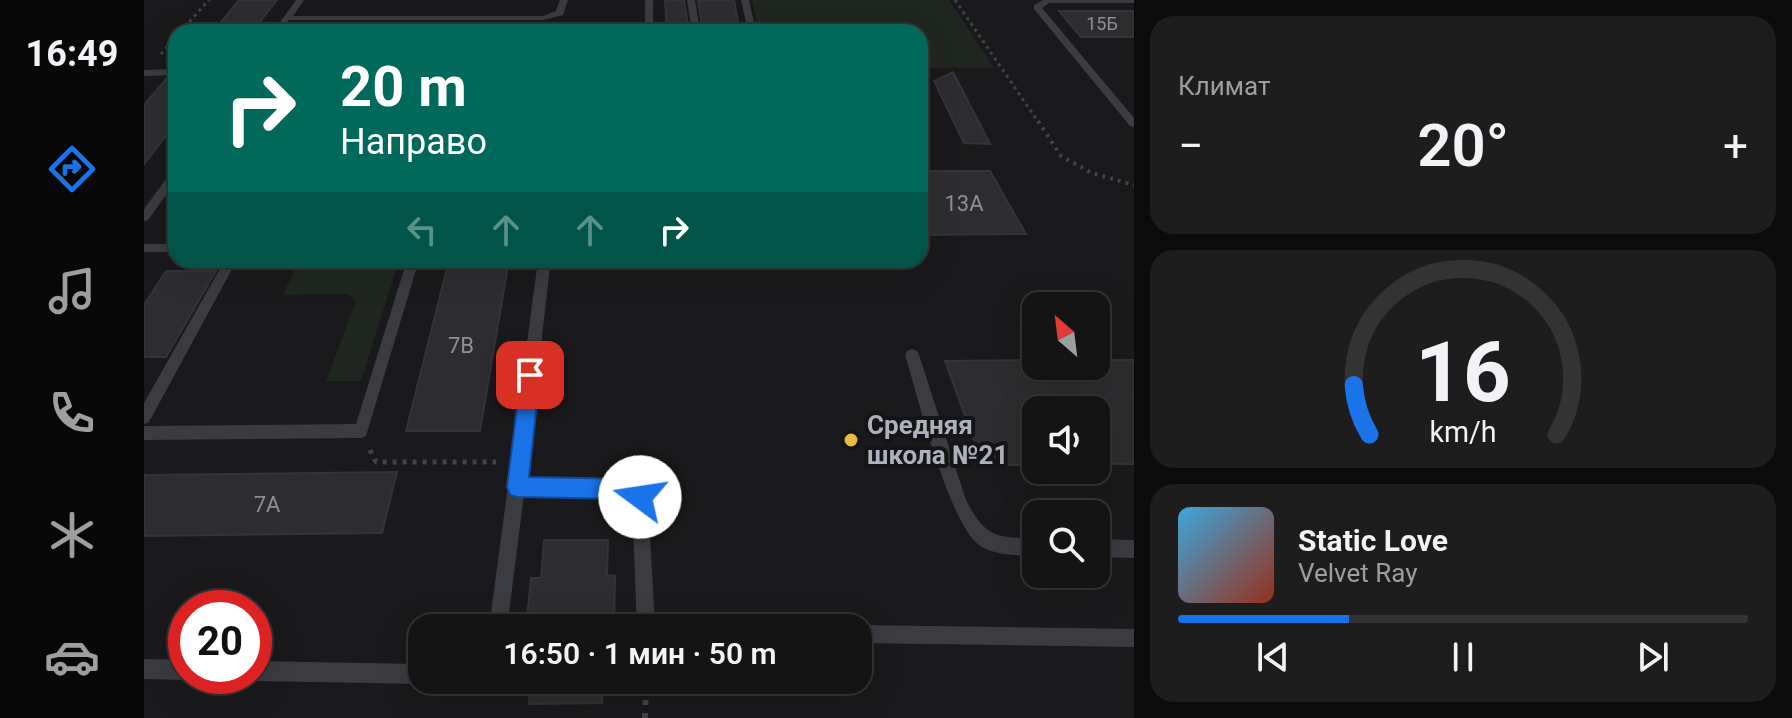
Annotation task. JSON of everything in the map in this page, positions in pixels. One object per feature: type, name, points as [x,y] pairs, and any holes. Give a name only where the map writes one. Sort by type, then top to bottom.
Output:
[{"type":"lane","points":[[283,24],[300,0]]},
{"type":"lane","points":[[287,18],[543,18],[560,13],[564,0]]},
{"type":"lane","points":[[649,0],[649,24]]},
{"type":"lane","points":[[691,0],[695,24]]},
{"type":"lane","points":[[745,0],[750,24]]},
{"type":"lane","points":[[1134,1],[1047,1],[1037,7],[1134,124]]},
{"type":"lane","points":[[144,73],[168,72]]},
{"type":"lane","points":[[144,217],[168,184]]},
{"type":"lane","points":[[144,248],[168,248]]},
{"type":"lane","points":[[144,417],[227,268]]},
{"type":"lane","points":[[144,433],[361,431],[411,268]]},
{"type":"lane","points":[[500,614],[543,268]]},
{"type":"lane","points":[[912,355],[969,524],[980,537],[996,547],[1022,547]]},
{"type":"lane","points":[[517,487],[632,489],[640,497],[645,614]]},
{"type":"lane","points":[[1110,548],[1134,549]]},
{"type":"lane","points":[[872,634],[1134,638]]},
{"type":"lane","points":[[144,669],[168,670]]},
{"type":"lane","points":[[272,671],[408,674]]},
{"type":"path","points":[[187,24],[209,0]]},
{"type":"path","points":[[955,0],[1061,156],[1092,173],[1134,185]]},
{"type":"path","points":[[361,431],[376,462],[520,462]]},
{"type":"path","points":[[645,718],[646,694]]},
{"type":"shaded area","points":[[752,0],[949,0],[994,68],[928,68],[928,24],[758,24]]},
{"type":"shaded area","points":[[295,268],[396,268],[361,381],[326,381],[356,301],[348,294],[283,295]]},
{"type":"building","points":[[239,0],[277,0],[258,24],[220,24]]},
{"type":"building","points":[[665,0],[684,0],[688,24],[666,24]]},
{"type":"building","points":[[698,0],[734,0],[738,24],[702,24]]},
{"type":"building","points":[[1059,11],[1134,11],[1134,37],[1081,37]]},
{"type":"building","points":[[953,72],[990,144],[964,143],[934,81]]},
{"type":"building","points":[[168,78],[168,133],[144,164],[144,105]]},
{"type":"building","points":[[928,171],[990,171],[1026,234],[928,235]]},
{"type":"building","points":[[447,268],[508,268],[480,431],[406,431]]},
{"type":"building","points":[[166,271],[216,271],[166,357],[144,357],[144,305]]},
{"type":"building","points":[[1022,360],[1022,380],[1110,380],[1110,360],[1134,360],[1134,464],[1110,464],[1110,396],[1022,396],[1022,465],[983,465],[945,361]]},
{"type":"building","points":[[397,472],[382,533],[144,536],[144,475]]},
{"type":"building","points":[[544,540],[608,540],[607,575],[615,576],[614,614],[527,614],[531,578],[541,578]]},
{"type":"building","points":[[530,694],[602,694],[602,703],[529,704]]},
{"type":"place","name":"Средняя школа №21","points":[[851,440]]},
{"type":"route","points":[[530,375],[517,487],[632,489],[640,497]]}]
